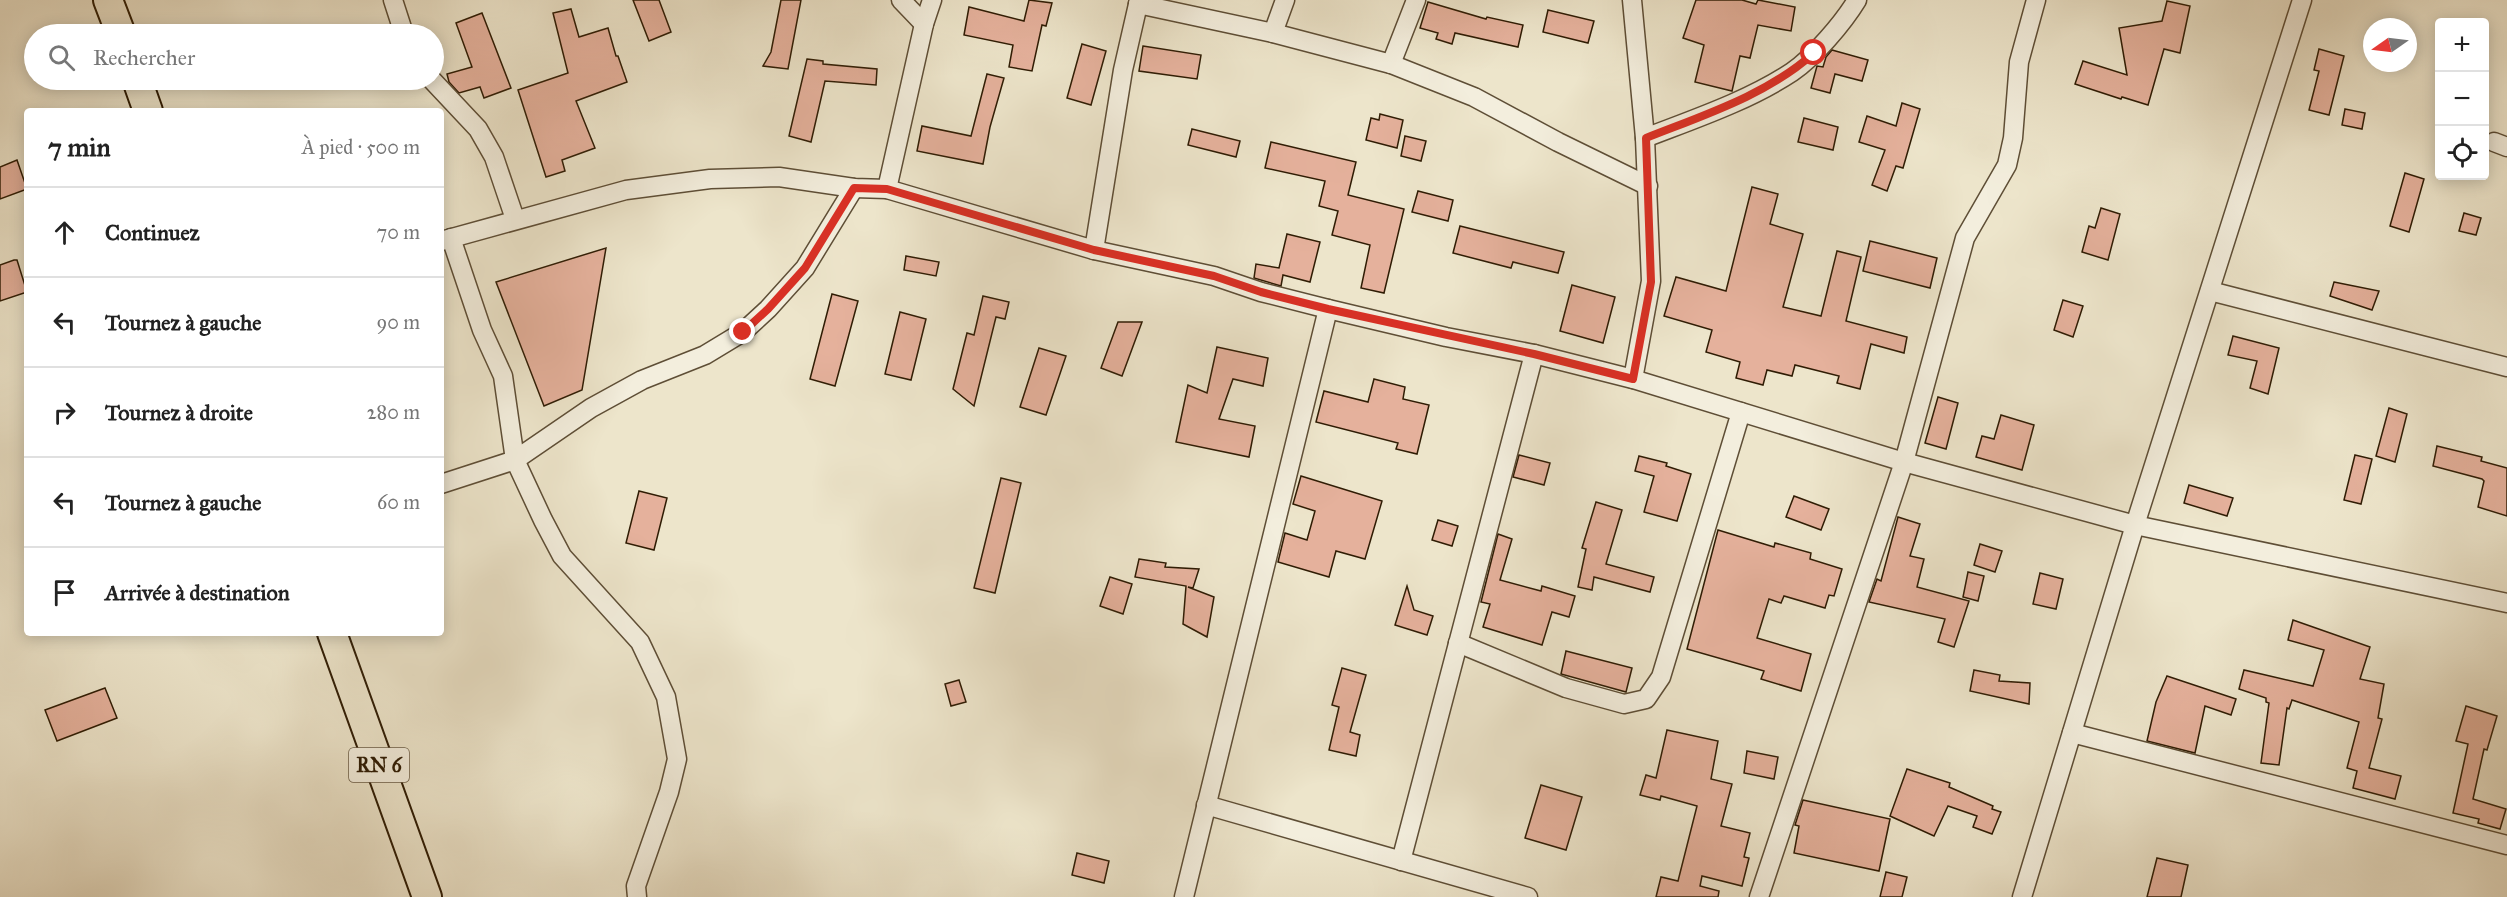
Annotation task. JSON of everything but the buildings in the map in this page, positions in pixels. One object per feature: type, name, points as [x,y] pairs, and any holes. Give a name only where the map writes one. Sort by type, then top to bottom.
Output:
[{"type":"main road","points":[[108,0],[117,24]]},
{"type":"main road","points":[[141,90],[147,108]]},
{"type":"main road","name":"RN 6","points":[[333,636],[427,897]]},
{"type":"street","points":[[393,0],[401,24]]},
{"type":"street","points":[[901,0],[924,24]]},
{"type":"street","points":[[887,189],[924,24],[932,0]]},
{"type":"street","points":[[1273,33],[1285,0]]},
{"type":"street","points":[[1391,64],[1416,0]]},
{"type":"street","points":[[1632,0],[1646,138],[1651,282],[1633,379]]},
{"type":"street","points":[[1646,138],[1715,111],[1793,71],[1814,53],[1857,0]]},
{"type":"street","points":[[1759,897],[1904,462],[1965,238],[2007,165],[2017,108],[2019,62],[2033,0]]},
{"type":"street","points":[[2022,897],[2135,525],[2302,0]]},
{"type":"street","points":[[1094,250],[1123,70],[1138,2],[1273,33],[1391,64],[1474,97],[1558,142],[1648,186]]},
{"type":"street","points":[[441,90],[478,129],[494,157],[515,219]]},
{"type":"street","points":[[637,897],[636,886],[669,792],[677,759],[666,697],[640,642],[562,556],[515,460],[503,376],[446,240],[626,190],[710,179],[779,177],[854,188],[887,189],[1094,250],[1214,276],[1261,292],[1328,309],[1534,354],[1633,379],[1904,462],[2135,525],[2507,603]]},
{"type":"street","points":[[444,483],[515,460],[591,408],[642,380],[705,355],[743,332],[768,309],[805,268],[854,188]]},
{"type":"street","points":[[2210,291],[2507,367]]},
{"type":"street","points":[[1184,897],[1328,309]]},
{"type":"street","points":[[1401,861],[1534,354]]},
{"type":"street","points":[[1458,643],[1566,688],[1624,704],[1646,699],[1661,677],[1741,412]]},
{"type":"street","points":[[2072,733],[2507,845]]},
{"type":"street","points":[[1206,805],[1528,897]]},
{"type":"route","points":[[743,332],[768,309],[805,268],[854,188],[887,189],[1094,250],[1214,276],[1261,292],[1328,309],[1446,337],[1534,354],[1633,379],[1651,282],[1646,138],[1715,111],[1769,84],[1793,71],[1814,53]]}]
